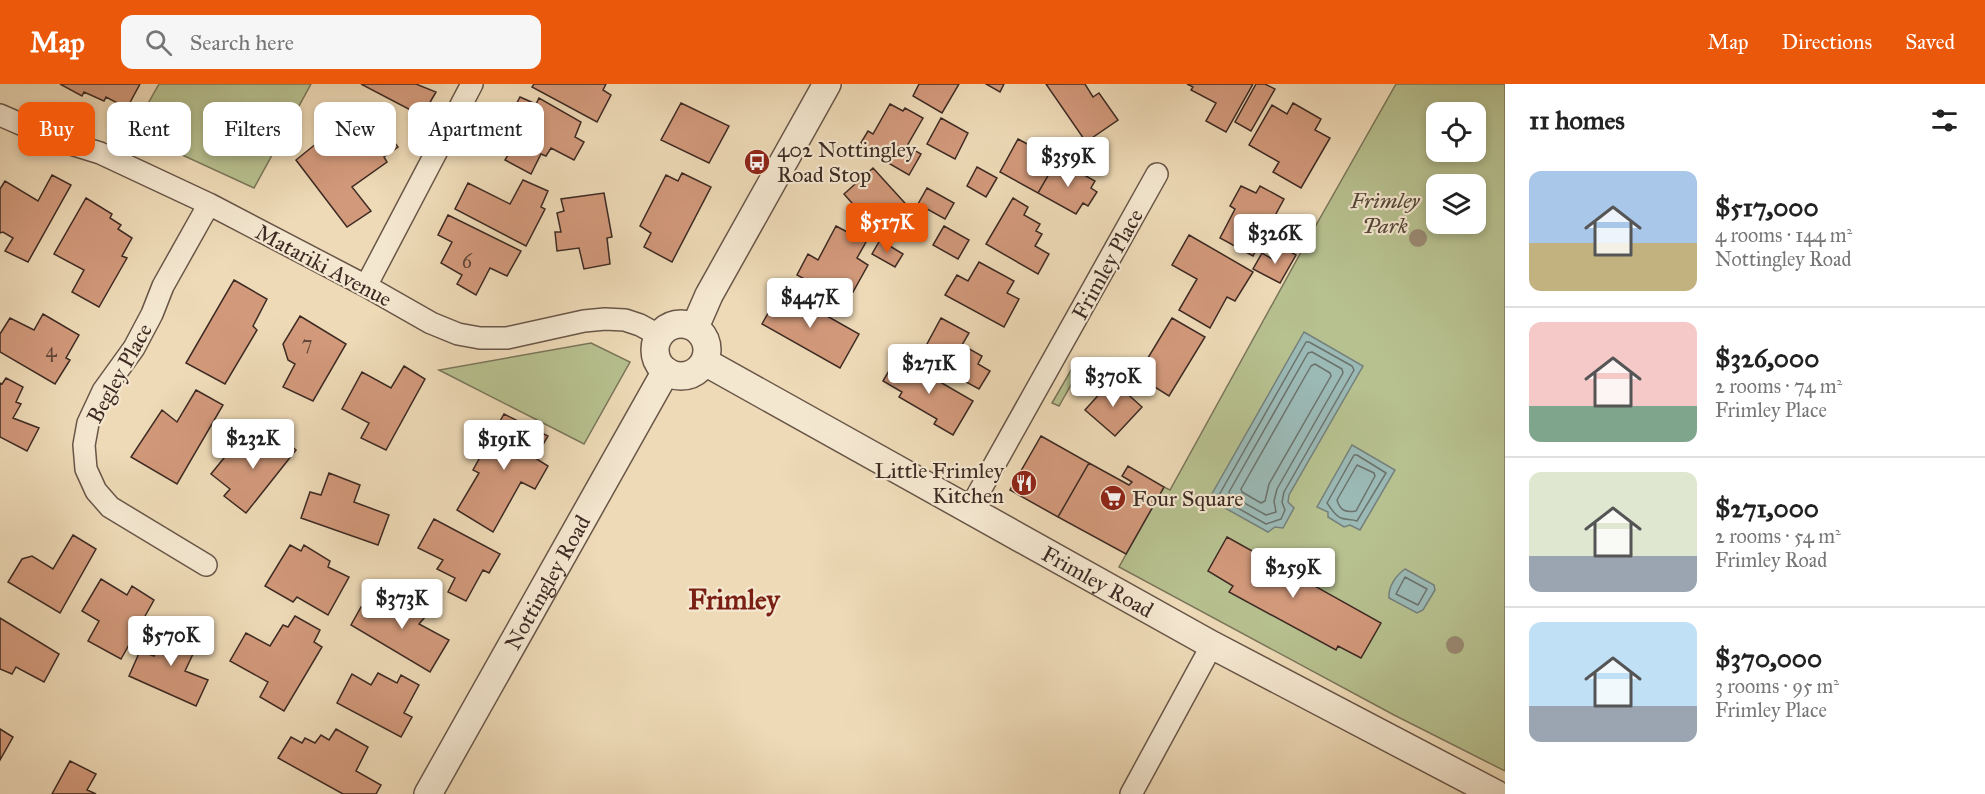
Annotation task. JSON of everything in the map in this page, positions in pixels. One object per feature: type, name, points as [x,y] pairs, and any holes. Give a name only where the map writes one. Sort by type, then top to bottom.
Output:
[{"type":"street","points":[[366,286],[472,84]]},
{"type":"street","points":[[695,327],[709,295],[827,84]]},
{"type":"street","name":"Matariki Avenue","points":[[0,115],[55,140],[100,153],[209,204],[366,286],[431,323],[458,334],[480,338],[507,338],[584,321],[605,319],[625,320],[640,325],[658,338]]},
{"type":"street","name":"Frimley Place","points":[[969,510],[1157,174]]},
{"type":"street","name":"Begley Place","points":[[206,565],[110,507],[96,491],[86,469],[84,445],[88,423],[103,391],[134,348],[152,314],[163,286],[209,204]]},
{"type":"street","points":[[685,323],[695,327],[707,343],[708,352],[705,362],[698,370],[688,375],[677,376],[666,371],[656,356],[655,347],[658,338],[665,329],[674,324],[685,323]]},
{"type":"street","name":"Frimley Road","points":[[705,362],[1212,645],[1496,794]]},
{"type":"street","name":"Nottingley Road","points":[[428,794],[666,371]]},
{"type":"street","points":[[1131,794],[1212,645]]},
{"type":"green space","points":[[159,84],[311,84],[301,102],[203,102],[203,156],[272,156],[254,188],[184,156],[191,156],[191,102],[149,102]]},
{"type":"green space","name":"Frimley Park","points":[[1396,84],[1505,84],[1505,771],[1394,715],[1119,567],[1164,487],[1170,490]]},
{"type":"green space","points":[[591,343],[630,362],[584,444],[439,370]]},
{"type":"green space","points":[[1074,365],[1080,369],[1059,406],[1052,403]]},
{"type":"water","points":[[1304,332],[1363,366],[1289,495],[1288,502],[1294,508],[1283,528],[1275,527],[1268,532],[1209,499]]},
{"type":"water","points":[[1352,445],[1395,470],[1360,530],[1350,525],[1344,527],[1328,517],[1328,512],[1317,507]]},
{"type":"water","points":[[1405,569],[1434,585],[1435,590],[1423,610],[1417,613],[1389,598],[1393,582]]},
{"type":"building","points":[[60,84],[140,84],[130,102],[116,102],[106,97],[104,101],[84,92],[82,96]]},
{"type":"building","points":[[361,84],[416,84],[436,92],[430,102],[408,102],[408,109]]},
{"type":"building","points":[[534,84],[606,84],[603,90],[611,95],[597,122],[532,87]]},
{"type":"building","points":[[919,84],[959,84],[942,113],[913,96]]},
{"type":"building","points":[[986,84],[1004,84],[1000,92]]},
{"type":"building","points":[[1046,84],[1085,84],[1093,97],[1099,93],[1118,120],[1086,142]]},
{"type":"building","points":[[1187,84],[1253,84],[1226,132],[1206,121],[1216,103],[1191,90],[1193,87]]},
{"type":"building","points":[[1256,84],[1265,84],[1275,89],[1251,131],[1235,122]]},
{"type":"building","points":[[520,97],[531,102],[517,102]]},
{"type":"building","points":[[539,98],[581,122],[575,137],[584,142],[574,160],[551,148],[546,156],[544,155],[544,102],[537,102]]},
{"type":"building","points":[[681,103],[729,126],[709,163],[661,140]]},
{"type":"building","points":[[1293,103],[1321,119],[1315,130],[1330,138],[1301,188],[1273,172],[1279,162],[1249,145],[1272,105],[1287,114]]},
{"type":"building","points":[[890,104],[903,111],[905,108],[923,118],[907,146],[921,154],[909,175],[859,146],[868,131],[873,134]]},
{"type":"building","points":[[941,118],[968,133],[955,159],[927,144]]},
{"type":"building","points":[[1018,139],[1057,160],[1038,193],[1000,172]]},
{"type":"building","points":[[314,145],[314,156],[385,156],[387,162],[352,187],[371,211],[347,227],[296,160]]},
{"type":"building","points":[[507,156],[540,156],[531,174],[505,160]]},
{"type":"building","points":[[1057,160],[1095,181],[1091,188],[1097,192],[1088,206],[1083,203],[1076,214],[1038,193]]},
{"type":"building","points":[[977,167],[997,178],[986,197],[967,186]]},
{"type":"building","points":[[873,168],[913,212],[883,238],[844,194]]},
{"type":"building","points":[[682,173],[711,187],[672,262],[644,247],[651,233],[640,226],[666,175],[678,181]]},
{"type":"building","points":[[52,175],[71,185],[28,262],[5,251],[13,238],[3,232],[0,233],[0,189],[5,181],[38,201]]},
{"type":"building","points":[[523,180],[548,191],[541,207],[545,209],[526,246],[455,209],[468,183],[510,204]]},
{"type":"building","points":[[1241,186],[1256,193],[1260,186],[1284,199],[1253,256],[1220,238],[1235,209],[1230,206]]},
{"type":"building","points":[[927,188],[954,203],[945,219],[918,204]]},
{"type":"building","points":[[604,193],[612,237],[607,238],[610,264],[584,269],[579,248],[557,251],[555,232],[561,232],[557,213],[564,211],[561,199]]},
{"type":"building","points":[[86,198],[112,214],[110,218],[121,225],[118,229],[132,238],[122,256],[127,258],[99,307],[72,292],[84,270],[54,254]]},
{"type":"building","points":[[1013,198],[1028,207],[1024,215],[1040,224],[1036,231],[1042,234],[1035,246],[1049,254],[1038,274],[986,244]]},
{"type":"building","points":[[448,215],[521,251],[507,276],[490,268],[476,295],[457,284],[462,275],[441,263],[452,242],[438,235]]},
{"type":"building","points":[[836,226],[866,242],[857,258],[868,265],[853,292],[841,285],[835,296],[797,275],[808,254],[818,260]]},
{"type":"building","points":[[944,226],[969,240],[958,259],[933,245]]},
{"type":"building","points":[[1189,235],[1253,272],[1235,301],[1227,297],[1210,328],[1179,310],[1197,279],[1172,265]]},
{"type":"building","points":[[880,240],[903,254],[895,267],[872,254]]},
{"type":"building","points":[[1282,247],[1296,255],[1280,283],[1253,269],[1262,253],[1274,260]]},
{"type":"building","points":[[979,262],[1014,281],[1007,293],[1019,299],[1004,327],[945,295],[957,275],[968,281]]},
{"type":"building","points":[[234,280],[267,299],[253,326],[257,330],[225,384],[186,363]]},
{"type":"building","points":[[781,290],[859,334],[840,368],[762,324]]},
{"type":"building","points":[[43,314],[79,335],[66,358],[70,360],[55,384],[0,352],[0,334],[10,318],[34,330]]},
{"type":"building","points":[[300,316],[346,344],[313,401],[283,387],[295,364],[288,360],[283,344]]},
{"type":"building","points":[[941,318],[969,333],[962,345],[982,356],[978,364],[990,371],[979,389],[920,357]]},
{"type":"building","points":[[1172,318],[1205,337],[1169,396],[1137,376]]},
{"type":"building","points":[[897,357],[973,401],[953,435],[934,424],[937,419],[899,397],[902,392],[883,381]]},
{"type":"building","points":[[404,366],[425,379],[386,450],[361,438],[369,423],[342,409],[362,372],[391,388]]},
{"type":"building","points":[[6,378],[23,387],[16,402],[21,404],[13,418],[39,428],[27,451],[0,437],[0,383],[2,384]]},
{"type":"building","points":[[1112,380],[1142,407],[1115,436],[1085,410]]},
{"type":"building","points":[[196,390],[223,405],[177,484],[131,457],[162,410],[177,422]]},
{"type":"building","points":[[504,414],[548,436],[535,458],[548,466],[535,489],[521,482],[493,532],[457,510],[479,473],[473,470]]},
{"type":"building","points":[[270,427],[296,450],[246,513],[224,496],[230,489],[211,474],[233,447],[248,459]]},
{"type":"building","points":[[1041,436],[1089,463],[1058,517],[1010,490]]},
{"type":"building","name":"Four Square","points":[[1089,463],[1129,485],[1132,482],[1122,476],[1128,466],[1164,487],[1126,554],[1058,517]]},
{"type":"building","points":[[329,473],[360,485],[354,502],[389,515],[378,545],[301,518],[310,492],[321,495]]},
{"type":"building","points":[[434,519],[500,554],[489,573],[483,570],[466,601],[448,592],[455,578],[437,569],[443,560],[418,548]]},
{"type":"building","points":[[73,535],[96,549],[60,613],[8,582],[22,559],[32,556],[53,569]]},
{"type":"building","points":[[1227,537],[1381,623],[1361,658],[1338,646],[1336,650],[1229,592],[1233,586],[1208,571]]},
{"type":"building","points":[[290,545],[301,551],[304,545],[330,561],[328,567],[349,577],[328,615],[297,597],[293,602],[265,586]]},
{"type":"building","points":[[101,579],[127,595],[132,586],[154,600],[121,659],[88,641],[99,621],[82,611]]},
{"type":"building","points":[[383,593],[396,599],[399,593],[423,609],[425,617],[419,624],[449,640],[430,672],[351,625],[361,607],[370,613]]},
{"type":"building","points":[[295,616],[320,630],[314,642],[322,647],[284,711],[260,697],[268,682],[230,661],[246,633],[270,646],[283,625],[288,627]]},
{"type":"building","points":[[0,618],[59,654],[44,682],[16,667],[12,674],[0,669]]},
{"type":"building","points":[[168,624],[200,639],[185,671],[208,680],[196,706],[129,676],[140,651],[154,656]]},
{"type":"building","points":[[378,673],[397,683],[401,675],[419,685],[404,713],[412,717],[401,737],[337,703],[352,674],[371,685]]},
{"type":"building","points":[[0,729],[13,737],[0,760]]},
{"type":"building","points":[[336,729],[368,747],[356,771],[381,785],[376,794],[343,794],[278,758],[291,737],[302,743],[305,738],[315,743],[321,735],[329,740]]},
{"type":"building","points":[[70,761],[96,774],[87,790],[96,794],[52,794]]},
{"type":"place","name":"402 Nottingley Road Stop","points":[[757,162]]},
{"type":"place","name":"Little Frimley Kitchen","points":[[1024,483]]},
{"type":"place","name":"Four Square","points":[[1113,498]]},
{"type":"district","name":"Frimley","points":[[734,599]]}]
